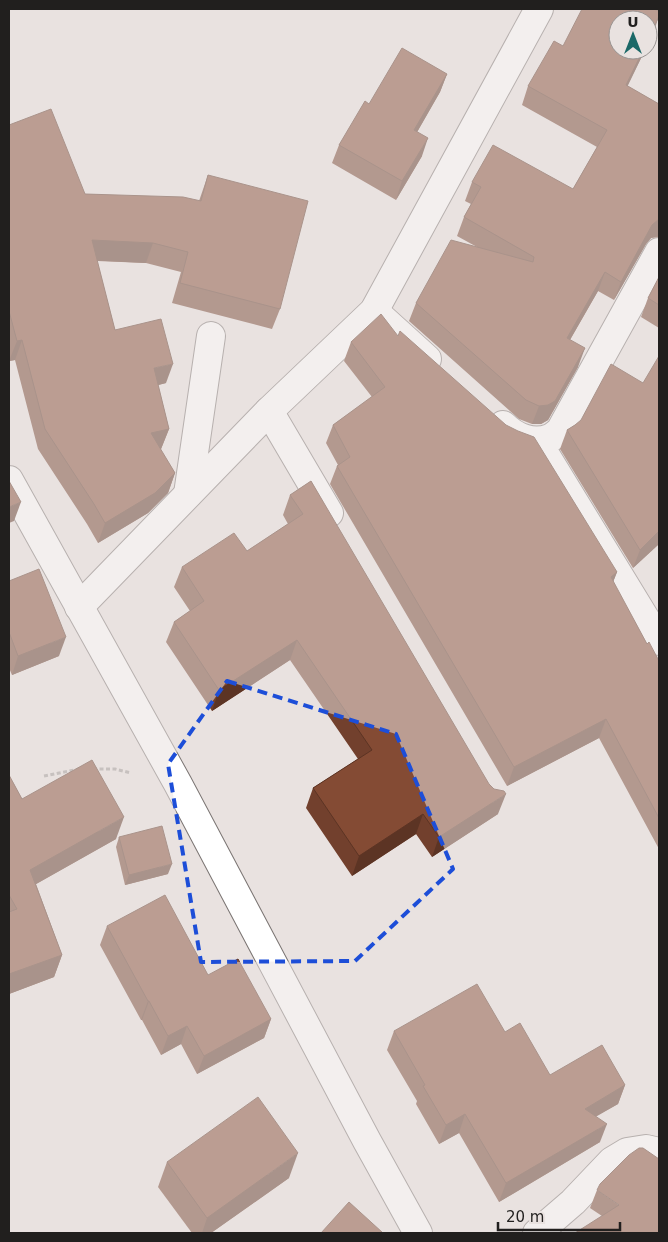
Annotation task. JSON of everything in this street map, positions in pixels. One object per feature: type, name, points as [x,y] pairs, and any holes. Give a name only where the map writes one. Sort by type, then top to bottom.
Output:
[{"type":"street","points":[[79,606],[269,411],[374,311],[539,9]]},
{"type":"street","points":[[481,406],[510,432],[524,439],[537,441],[550,438],[560,431],[659,252]]},
{"type":"street","points":[[374,311],[446,375]]},
{"type":"street","points":[[188,494],[211,336]]},
{"type":"street","points":[[269,411],[339,530]]},
{"type":"street","points":[[537,441],[657,629]]},
{"type":"street","points":[[9,480],[178,784],[418,1233]]},
{"type":"street","points":[[537,1233],[573,1202],[612,1161],[627,1152],[646,1149],[659,1152]]},
{"type":"path","points":[[44,776],[83,768]]},
{"type":"path","points":[[91,768],[115,769],[178,784]]},
{"type":"highlighted area","points":[[227,681],[396,734],[453,869],[355,961],[201,962],[168,764]]},
{"type":"building","points":[[582,9],[656,10],[608,10],[608,60],[638,60],[626,85],[659,104],[659,219],[652,225],[621,282],[605,272],[567,338],[585,348],[555,401],[548,405],[539,406],[526,400],[416,303],[451,240],[533,262],[534,257],[464,217],[481,187],[472,182],[493,145],[573,189],[607,130],[528,86],[554,41],[563,46]]},
{"type":"building","points":[[402,48],[447,74],[414,130],[428,138],[402,181],[339,145],[365,101],[369,104]]},
{"type":"building","points":[[51,109],[85,194],[183,197],[201,201],[208,175],[308,201],[280,309],[180,283],[188,252],[153,243],[92,240],[115,330],[161,319],[173,364],[154,368],[169,429],[151,433],[175,473],[155,493],[105,523],[45,429],[22,340],[17,341],[9,311],[9,125]]},
{"type":"building","points":[[659,277],[659,305],[648,298]]},
{"type":"building","points":[[381,314],[398,336],[400,331],[506,425],[534,437],[617,572],[611,577],[647,644],[649,642],[659,661],[659,818],[606,719],[514,767],[337,466],[350,457],[333,425],[385,387],[351,342]]},
{"type":"building","points":[[659,356],[659,531],[640,550],[567,430],[581,420],[611,364],[643,383]]},
{"type":"building","points":[[9,481],[21,502],[9,507]]},
{"type":"building","points":[[311,481],[489,784],[494,789],[504,791],[506,794],[439,837],[423,814],[359,856],[313,788],[372,750],[297,640],[219,690],[174,622],[204,601],[182,567],[234,533],[247,551],[303,514],[290,495]]},
{"type":"building","points":[[39,569],[66,637],[18,656],[9,632],[9,581]]},
{"type":"building","points":[[92,760],[124,817],[30,870],[62,955],[9,974],[9,912],[17,909],[9,895],[9,775],[22,799]]},
{"type":"building","points":[[162,826],[172,864],[129,875],[119,837]]},
{"type":"building","points":[[165,895],[208,975],[238,959],[271,1019],[204,1056],[187,1026],[168,1036],[107,926]]},
{"type":"building","points":[[477,984],[505,1032],[520,1023],[550,1075],[602,1045],[625,1085],[585,1109],[607,1124],[506,1183],[465,1114],[446,1125],[394,1031]]},
{"type":"building","points":[[258,1097],[298,1153],[207,1218],[167,1162]]},
{"type":"building","points":[[639,1148],[643,1148],[659,1159],[659,1233],[575,1233],[619,1205],[597,1190],[600,1184],[629,1155]]},
{"type":"building","points":[[349,1202],[383,1233],[321,1233]]}]
